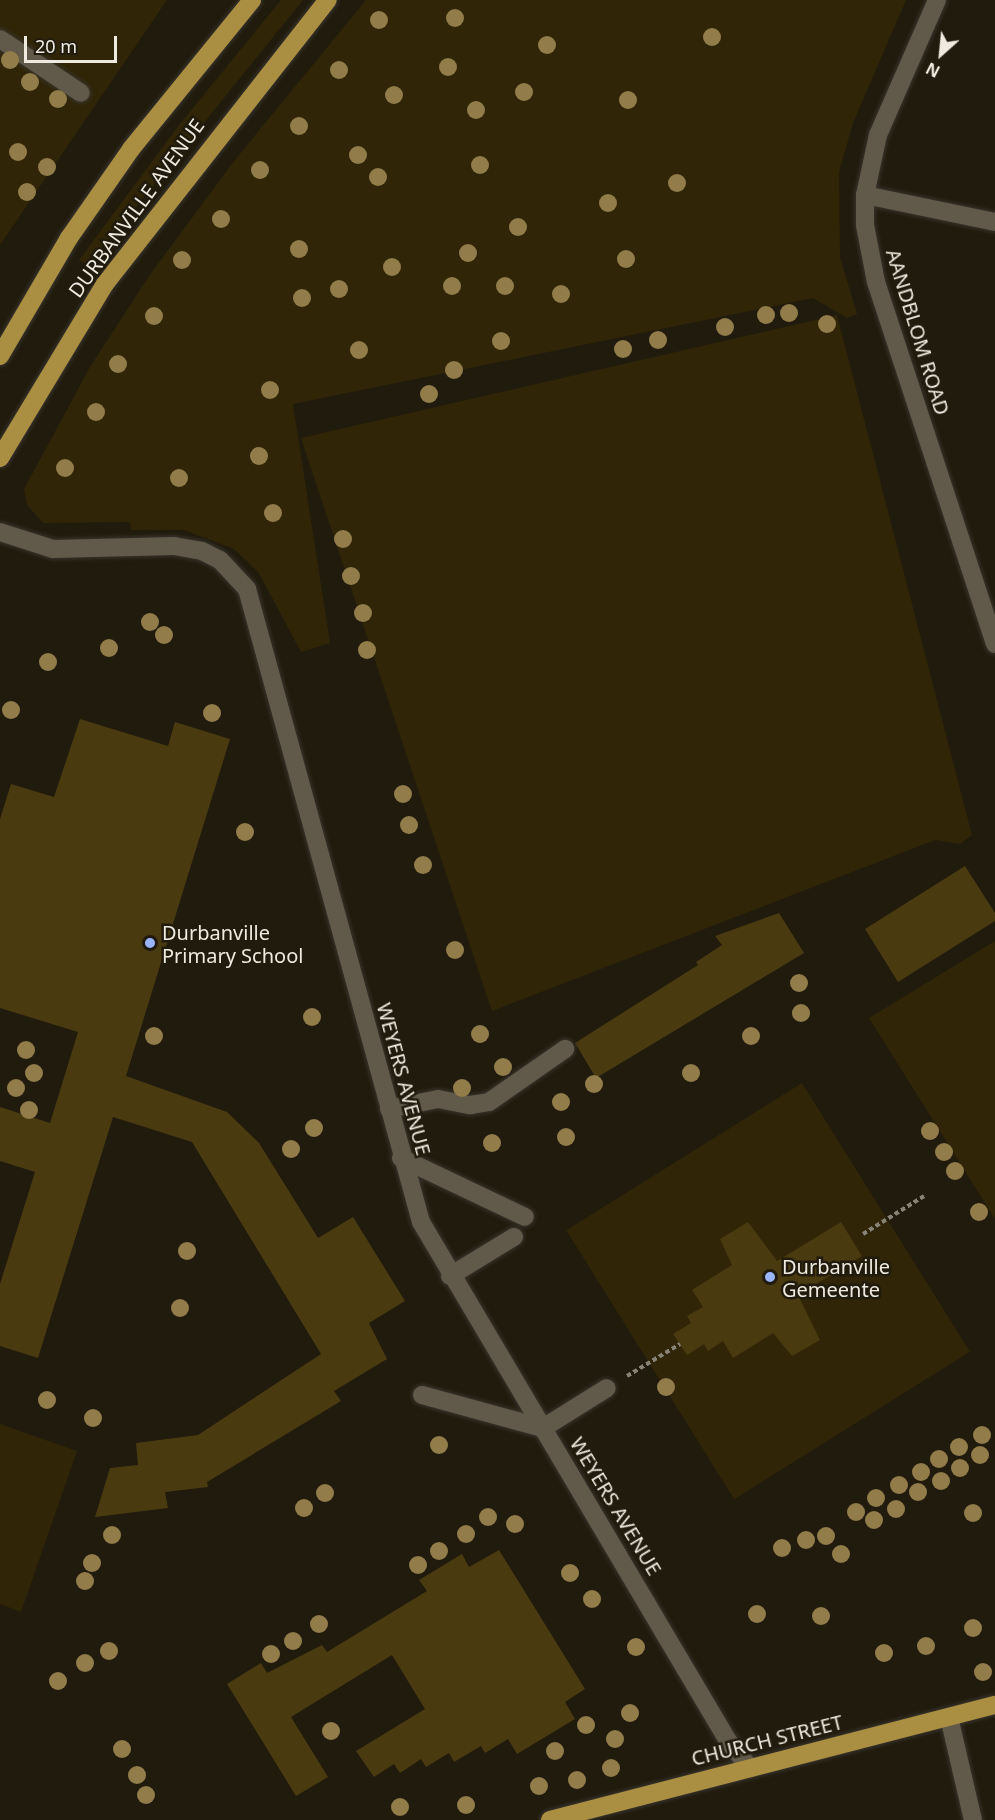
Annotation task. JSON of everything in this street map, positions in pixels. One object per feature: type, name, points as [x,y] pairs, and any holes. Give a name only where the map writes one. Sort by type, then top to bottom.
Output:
[{"type":"main road","name":"DURBANVILLE AVENUE","points":[[0,356],[69,238],[131,149],[252,0]]},
{"type":"main road","name":"DURBANVILLE AVENUE","points":[[0,458],[105,284],[328,0]]},
{"type":"main road","name":"CHURCH STREET","points":[[550,1820],[995,1705]]},
{"type":"street","name":"AANDBLOM ROAD","points":[[938,0],[878,135],[865,195],[868,254],[995,644]]},
{"type":"street","points":[[0,39],[81,93]]},
{"type":"street","points":[[865,195],[995,222]]},
{"type":"street","name":"WEYERS AVENUE","points":[[0,532],[53,549],[174,546],[202,551],[220,560],[247,589],[401,1158],[421,1222],[450,1276],[543,1428],[728,1741],[750,1768]]},
{"type":"street","points":[[389,1109],[438,1099],[470,1105],[489,1102],[565,1049]]},
{"type":"street","points":[[401,1158],[525,1217]]},
{"type":"street","points":[[450,1276],[514,1237]]},
{"type":"street","points":[[422,1395],[543,1428],[607,1388]]},
{"type":"street","points":[[948,1717],[973,1820]]},
{"type":"path","points":[[863,1234],[924,1196]]},
{"type":"path","points":[[607,1388],[680,1344]]},
{"type":"shaded area","points":[[0,0],[167,0],[0,245]]},
{"type":"shaded area","points":[[281,0],[303,0],[114,234],[86,264],[79,260],[179,125]]},
{"type":"shaded area","points":[[366,0],[906,0],[853,123],[839,172],[840,257],[857,314],[847,318],[813,298],[293,404],[330,643],[301,652],[259,573],[234,549],[184,530],[131,530],[130,522],[43,523],[27,505],[24,489],[90,367],[149,276],[234,161]]},
{"type":"shaded area","points":[[837,315],[972,835],[960,844],[935,840],[492,1011],[301,438]]},
{"type":"shaded area","points":[[995,941],[995,1219],[869,1018]]},
{"type":"shaded area","points":[[802,1083],[970,1352],[734,1499],[566,1230]]},
{"type":"shaded area","points":[[0,1424],[77,1451],[21,1612],[0,1604]]},
{"type":"building","points":[[80,719],[168,746],[175,722],[230,739],[126,1076],[227,1112],[259,1143],[318,1238],[353,1217],[405,1301],[369,1323],[387,1359],[334,1391],[341,1401],[207,1482],[208,1487],[165,1492],[168,1508],[95,1517],[110,1468],[138,1465],[136,1443],[198,1435],[321,1354],[192,1142],[113,1117],[38,1358],[0,1346],[0,1284],[35,1172],[0,1161],[0,1107],[50,1123],[78,1032],[0,1008],[0,819],[11,784],[54,797]]},
{"type":"building","points":[[965,866],[995,913],[995,921],[898,982],[865,929]]},
{"type":"building","points":[[779,913],[804,953],[596,1078],[575,1043],[698,965],[696,962],[722,945],[715,936]]},
{"type":"building","name":"Durbanville Gemeente","points":[[748,1222],[777,1261],[841,1222],[862,1256],[798,1295],[820,1340],[792,1356],[773,1333],[733,1358],[723,1341],[708,1351],[704,1344],[687,1355],[673,1334],[691,1323],[687,1316],[703,1307],[692,1290],[732,1265],[720,1239]]},
{"type":"building","points":[[499,1550],[585,1689],[565,1702],[575,1719],[517,1754],[508,1739],[485,1753],[481,1746],[454,1762],[449,1753],[426,1767],[421,1759],[400,1773],[394,1764],[374,1777],[356,1751],[425,1709],[392,1655],[291,1717],[328,1777],[296,1796],[227,1684],[261,1663],[267,1673],[322,1645],[327,1652],[427,1591],[419,1580],[462,1554],[469,1567]]},
{"type":"place","name":"Durbanville Primary School","points":[[150,943]]},
{"type":"place","name":"Durbanville Gemeente","points":[[770,1277]]}]
